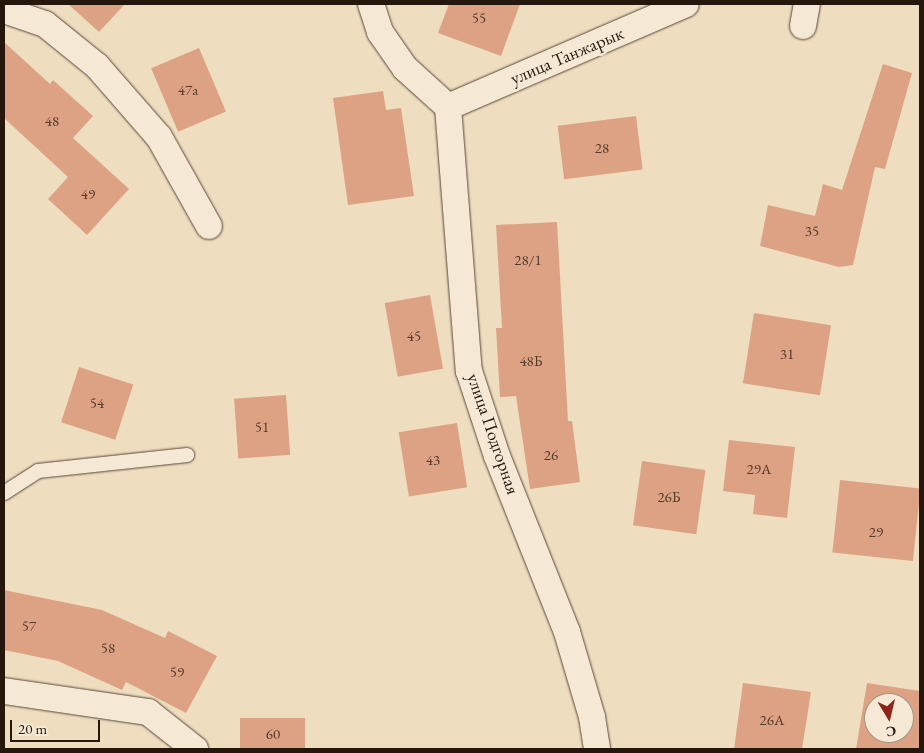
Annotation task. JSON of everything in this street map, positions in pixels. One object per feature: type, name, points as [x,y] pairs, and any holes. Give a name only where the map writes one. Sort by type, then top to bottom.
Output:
[{"type":"street","points":[[371,4],[380,32],[404,68],[448,107]]},
{"type":"street","name":"улица Танжарык","points":[[448,107],[686,4]]},
{"type":"street","points":[[4,10],[45,24],[97,66],[158,138],[209,226]]},
{"type":"street","name":"улица Подгорная","points":[[448,107],[469,371],[497,456],[567,632],[592,717],[597,749]]},
{"type":"street","points":[[4,691],[148,712],[194,749]]},
{"type":"lane","points":[[4,493],[38,471],[187,455]]},
{"type":"building","points":[[68,4],[125,4],[99,32]]},
{"type":"building","points":[[449,4],[520,4],[501,56],[438,33]]},
{"type":"building","points":[[4,42],[50,84],[53,80],[93,116],[73,138],[129,189],[87,235],[48,199],[68,177],[4,118]]},
{"type":"building","points":[[199,48],[226,112],[178,132],[151,68]]},
{"type":"building","points":[[883,64],[912,73],[885,169],[875,167],[853,265],[839,267],[760,246],[768,205],[815,216],[823,184],[842,190]]},
{"type":"building","points":[[383,91],[386,110],[401,108],[414,196],[348,205],[333,98]]},
{"type":"building","points":[[636,116],[643,170],[564,179],[558,126]]},
{"type":"building","points":[[557,222],[568,421],[572,421],[580,482],[530,489],[516,396],[500,397],[496,328],[502,328],[496,225]]},
{"type":"building","points":[[430,295],[443,369],[398,377],[385,303]]},
{"type":"building","points":[[754,313],[831,325],[820,395],[743,383]]},
{"type":"building","points":[[79,367],[133,385],[115,440],[61,422]]},
{"type":"building","points":[[286,395],[290,455],[238,458],[234,399]]},
{"type":"building","points":[[457,423],[467,487],[409,496],[399,432]]},
{"type":"building","points":[[729,440],[795,447],[787,518],[753,514],[755,495],[723,491]]},
{"type":"building","points":[[642,461],[705,470],[696,534],[633,525]]},
{"type":"building","points":[[840,480],[920,488],[913,561],[832,553]]},
{"type":"building","points":[[4,590],[102,610],[165,638],[168,631],[217,656],[186,713],[126,682],[122,690],[58,661],[4,650]]},
{"type":"building","points":[[743,683],[811,692],[802,749],[734,749]]},
{"type":"building","points":[[867,683],[920,691],[920,749],[856,749],[864,701],[864,743],[914,743],[914,693],[865,693]]},
{"type":"building","points":[[240,718],[305,718],[305,749],[240,749]]}]
